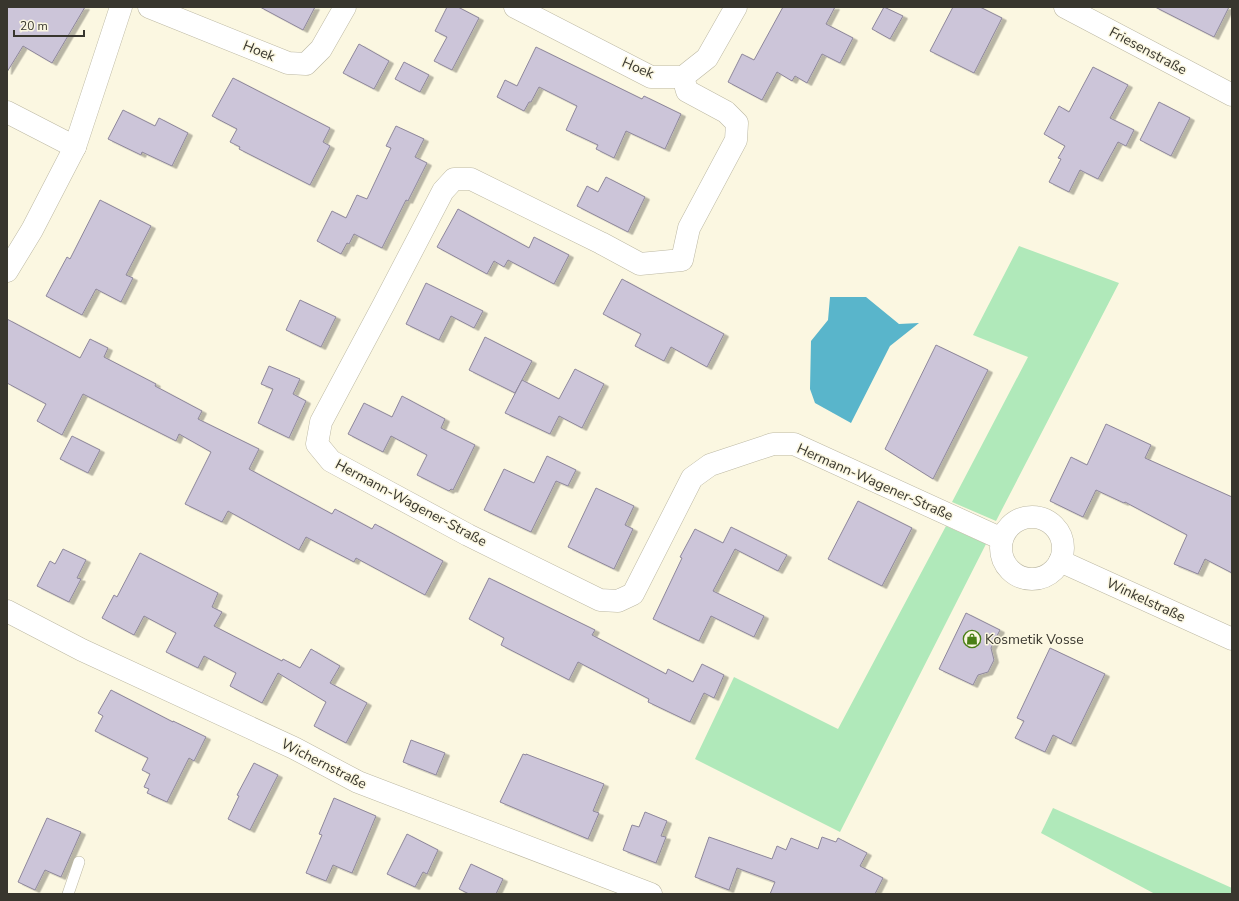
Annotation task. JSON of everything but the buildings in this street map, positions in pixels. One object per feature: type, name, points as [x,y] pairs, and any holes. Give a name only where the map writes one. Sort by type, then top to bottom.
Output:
[{"type":"street","points":[[7,271],[32,230],[75,147],[121,7]]},
{"type":"street","name":"Hoek","points":[[149,7],[288,63],[306,64],[321,49],[345,7]]},
{"type":"street","name":"Hoek","points":[[515,7],[651,76],[683,77]]},
{"type":"street","points":[[683,77],[707,58],[736,7]]},
{"type":"street","name":"Friesenstraße","points":[[1065,7],[1232,95]]},
{"type":"street","name":"Hermann-Wagener-Straße","points":[[683,77],[687,91],[726,112],[737,124],[736,140],[689,228],[682,260],[640,264],[471,179],[454,179],[443,191],[320,422],[317,444],[331,461],[468,534],[600,600],[618,601],[633,594],[692,478],[710,465],[773,444],[794,444],[1002,539]]},
{"type":"street","points":[[7,112],[75,147]]},
{"type":"street","points":[[1033,517],[1043,519],[1051,524],[1058,532],[1062,541],[1063,551],[1060,560],[1055,569],[1046,576],[1036,579],[1026,579],[1016,575],[1008,568],[1003,559],[1001,549],[1002,539],[1007,530],[1014,523],[1023,518],[1033,517]]},
{"type":"street","name":"Winkelstraße","points":[[1060,560],[1232,639]]},
{"type":"street","name":"Wichernstraße","points":[[7,611],[82,650],[294,748],[358,782],[651,894]]},
{"type":"lane","points":[[68,894],[79,862]]},
{"type":"green space","points":[[1019,246],[1119,283],[996,521],[952,502],[1028,357],[973,335]]},
{"type":"green space","points":[[946,526],[986,544],[840,832],[695,759],[734,677],[838,729]]},
{"type":"green space","points":[[1053,808],[1232,888],[1232,894],[1155,894],[1041,833]]},
{"type":"water","points":[[830,297],[866,297],[899,324],[919,323],[890,346],[851,423],[815,403],[810,389],[811,341],[828,320]]},
{"type":"place","name":"Kosmetik Vosse","points":[[972,639]]}]
